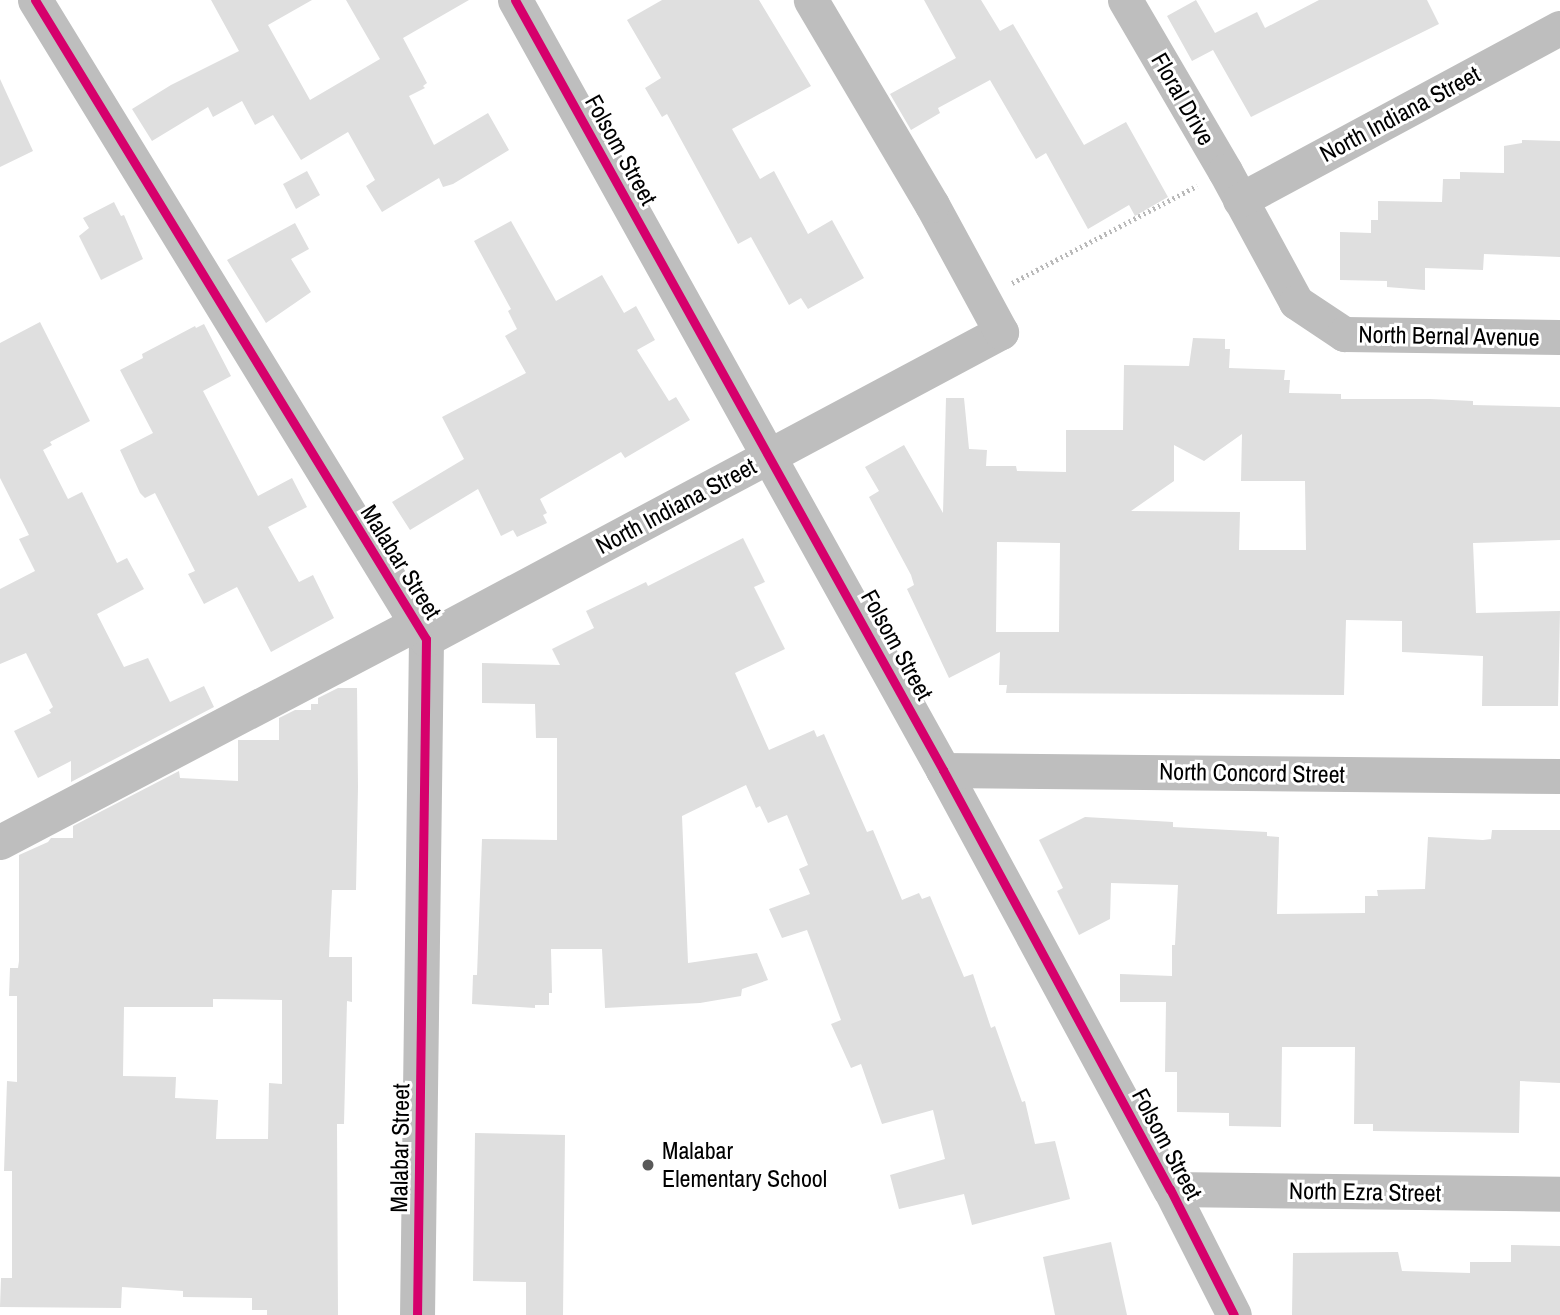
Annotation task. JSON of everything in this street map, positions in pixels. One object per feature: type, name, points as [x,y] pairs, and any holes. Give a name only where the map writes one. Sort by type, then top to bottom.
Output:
[{"type":"street","name":"Malabar Street","points":[[35,0],[421,632],[417,1315]]},
{"type":"street","name":"Folsom Street","points":[[515,0],[943,770],[1170,1189],[1234,1315]]},
{"type":"street","points":[[811,0],[932,205],[1001,332]]},
{"type":"street","name":"Floral Drive","points":[[1125,0],[1233,185]]},
{"type":"street","name":"North Indiana Street","points":[[1233,185],[1560,28]]},
{"type":"street","name":"North Bernal Avenue","points":[[1233,185],[1296,302],[1344,334],[1560,337]]},
{"type":"street","name":"North Indiana Street","points":[[0,842],[770,455],[1001,332]]},
{"type":"street","name":"North Concord Street","points":[[943,770],[1560,776]]},
{"type":"street","name":"North Ezra Street","points":[[1170,1189],[1560,1194]]},
{"type":"path","points":[[1001,332],[1000,289],[1233,185]]},
{"type":"building","points":[[211,0],[312,0],[268,25],[310,100],[380,59],[346,0],[469,0],[403,38],[427,83],[423,86],[425,88],[409,96],[434,145],[488,113],[509,150],[453,184],[443,187],[439,178],[382,212],[366,186],[375,180],[348,132],[301,160],[273,115],[255,125],[242,101],[213,117],[208,107],[152,141],[132,109],[171,85],[239,51]]},
{"type":"building","points":[[662,0],[759,0],[811,86],[732,129],[760,179],[774,171],[808,234],[832,220],[864,278],[808,309],[801,298],[789,305],[751,237],[738,244],[667,114],[662,117],[645,88],[661,78],[627,20]]},
{"type":"building","points":[[924,0],[981,0],[1000,31],[1013,24],[1084,145],[1126,122],[1168,197],[1135,216],[1129,205],[1088,229],[1046,153],[1036,159],[990,80],[938,108],[940,113],[911,130],[890,94],[956,58]]},
{"type":"building","points":[[1196,0],[1215,33],[1257,12],[1265,28],[1319,0],[1427,0],[1439,24],[1251,117],[1213,50],[1192,61],[1167,16]]},
{"type":"building","points":[[0,79],[33,151],[0,167]]},
{"type":"building","points":[[1522,140],[1560,141],[1560,257],[1484,254],[1483,270],[1425,268],[1425,290],[1387,287],[1387,281],[1340,280],[1340,232],[1371,233],[1371,220],[1378,220],[1378,201],[1442,202],[1443,179],[1460,179],[1460,172],[1504,173],[1504,146],[1522,143]]},
{"type":"building","points":[[307,171],[320,195],[296,209],[283,184]]},
{"type":"building","points":[[114,202],[121,216],[124,215],[143,259],[101,280],[79,236],[89,228],[83,218]]},
{"type":"building","points":[[511,221],[556,301],[602,275],[624,313],[636,306],[655,340],[637,350],[669,401],[676,397],[690,420],[625,458],[621,452],[540,499],[547,513],[543,515],[547,523],[517,537],[513,530],[501,536],[478,489],[410,530],[392,502],[464,459],[442,417],[526,373],[505,336],[517,329],[508,311],[511,309],[474,241]]},
{"type":"building","points":[[295,223],[309,249],[291,259],[311,292],[266,323],[227,260]]},
{"type":"building","points":[[40,322],[90,421],[50,442],[52,445],[43,450],[68,499],[82,492],[117,563],[127,558],[144,589],[97,614],[124,667],[148,658],[170,702],[204,686],[214,707],[71,782],[71,761],[38,778],[14,731],[51,713],[49,710],[53,707],[26,653],[0,664],[0,589],[35,571],[19,539],[29,535],[0,478],[0,343]]},
{"type":"building","points":[[204,324],[231,376],[203,391],[258,496],[292,478],[307,507],[268,527],[299,582],[313,575],[334,618],[271,652],[237,587],[204,604],[188,574],[195,571],[155,493],[145,498],[140,493],[120,450],[153,433],[120,370],[143,358],[142,354],[195,326],[196,328]]},
{"type":"building","points":[[1193,338],[1225,339],[1225,349],[1230,349],[1229,368],[1285,370],[1284,380],[1290,380],[1289,393],[1341,394],[1341,399],[1430,399],[1473,401],[1473,405],[1560,407],[1560,540],[1473,543],[1476,613],[1560,611],[1558,706],[1482,706],[1483,656],[1402,652],[1402,621],[1346,620],[1344,695],[1006,693],[1007,685],[999,685],[1000,652],[949,678],[907,589],[914,585],[911,575],[869,497],[879,491],[865,467],[904,445],[943,513],[946,398],[964,398],[969,449],[987,450],[986,466],[1016,466],[1017,471],[1066,472],[1066,430],[1123,430],[1124,365],[1189,366]],"holes":[[[1242,434],[1241,481],[1305,481],[1306,550],[1239,550],[1240,512],[1131,511],[1174,481],[1174,445],[1204,461]],[[997,542],[1060,543],[1059,632],[996,632]]]},
{"type":"building","points":[[743,538],[765,582],[754,587],[785,649],[735,673],[769,750],[814,730],[817,737],[824,734],[867,832],[873,830],[902,900],[919,893],[922,899],[930,896],[964,977],[973,974],[991,1028],[995,1026],[1022,1102],[1025,1101],[1035,1144],[1055,1141],[1070,1199],[972,1225],[964,1194],[899,1209],[890,1175],[945,1159],[933,1110],[882,1124],[861,1064],[851,1068],[831,1024],[841,1020],[807,930],[782,938],[769,909],[810,894],[799,869],[808,865],[787,815],[768,823],[760,806],[756,808],[746,785],[682,816],[688,963],[757,953],[768,980],[742,989],[741,996],[700,1003],[605,1008],[602,949],[551,949],[552,993],[549,993],[549,1005],[535,1005],[535,1008],[472,1004],[473,975],[477,975],[482,839],[557,840],[557,738],[536,738],[535,704],[482,703],[482,663],[560,665],[552,649],[594,628],[586,611],[646,582],[648,586]]},
{"type":"building","points":[[338,688],[357,688],[356,890],[332,890],[329,957],[352,957],[352,1002],[347,1001],[344,1124],[337,1124],[338,1315],[267,1315],[267,1310],[252,1310],[252,1298],[183,1297],[183,1291],[122,1287],[121,1308],[0,1307],[1,1278],[12,1278],[12,1171],[4,1171],[7,1081],[17,1082],[17,996],[9,996],[10,968],[18,968],[19,961],[19,855],[48,842],[51,838],[73,838],[73,826],[179,771],[180,778],[238,781],[238,740],[279,740],[279,718],[295,710],[311,710],[311,704],[318,704],[318,698]],"holes":[[[213,999],[282,1000],[282,1084],[269,1083],[268,1139],[216,1139],[218,1100],[175,1098],[176,1077],[123,1076],[124,1007],[213,1007]]]},
{"type":"building","points":[[1085,817],[1173,822],[1173,827],[1267,832],[1267,836],[1279,837],[1277,914],[1365,913],[1365,896],[1378,896],[1377,890],[1425,889],[1428,837],[1483,840],[1491,839],[1492,830],[1560,830],[1560,1083],[1520,1081],[1519,1133],[1373,1131],[1373,1124],[1354,1124],[1355,1047],[1282,1047],[1281,1127],[1229,1126],[1229,1113],[1177,1112],[1177,1072],[1165,1072],[1166,1002],[1120,1002],[1120,974],[1172,976],[1178,885],[1111,883],[1110,919],[1079,935],[1057,891],[1063,888],[1039,840]]},
{"type":"building","points":[[475,1133],[565,1135],[563,1315],[526,1315],[526,1282],[473,1281]]},
{"type":"building","points":[[1111,1242],[1127,1315],[1055,1315],[1043,1257]]},
{"type":"building","points":[[1511,1245],[1560,1246],[1560,1315],[1292,1315],[1293,1253],[1398,1252],[1402,1271],[1470,1273],[1470,1262],[1511,1262]]},
{"type":"cycle path","points":[[35,0],[426,639],[417,1315]]},
{"type":"cycle path","points":[[515,0],[943,770],[1170,1189],[1234,1315]]},
{"type":"place","name":"Malabar Elementary School","points":[[648,1165]]}]
